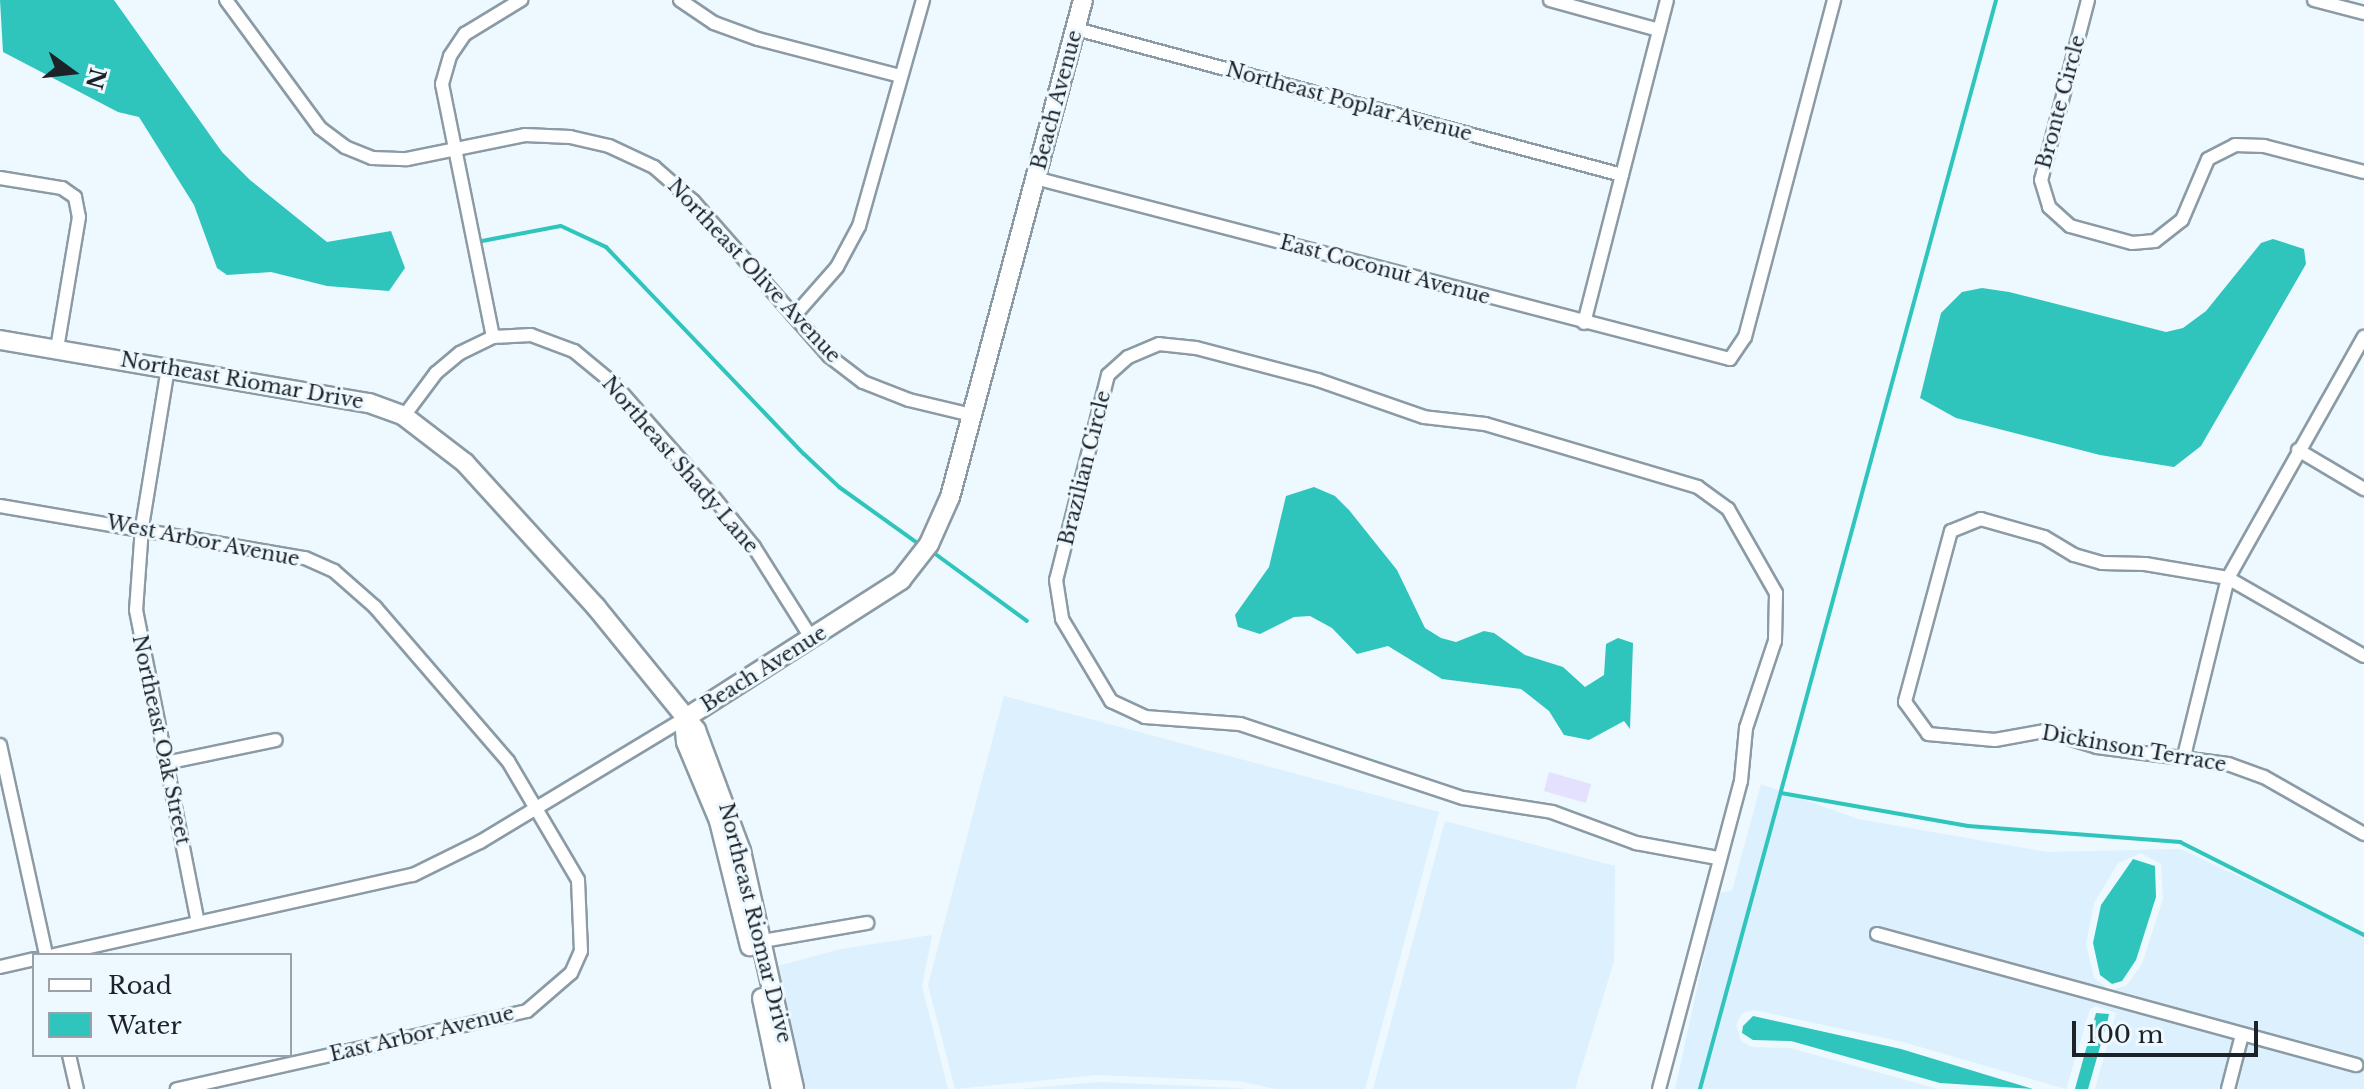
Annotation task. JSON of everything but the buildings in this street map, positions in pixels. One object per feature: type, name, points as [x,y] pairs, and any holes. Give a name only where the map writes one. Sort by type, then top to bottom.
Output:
[{"type":"street","name":"Northeast Olive Avenue","points":[[226,0],[320,128],[345,147],[372,158],[407,159],[525,135],[570,137],[609,146],[654,167],[693,201],[829,356],[863,382],[972,415]]},
{"type":"street","points":[[493,337],[442,93],[450,56],[475,25],[521,0]]},
{"type":"street","points":[[680,0],[714,23],[758,39],[900,76]]},
{"type":"street","points":[[794,316],[837,267],[859,226],[923,0]]},
{"type":"street","name":"Beach Avenue","points":[[63,953],[413,875],[684,719],[901,580],[921,558],[950,497],[1083,0]]},
{"type":"street","points":[[1550,0],[1659,30]]},
{"type":"street","points":[[1584,323],[1667,0]]},
{"type":"street","name":"East Coconut Avenue","points":[[1035,178],[1713,359],[1735,356],[1745,337],[1834,0]]},
{"type":"street","name":"Bronte Circle","points":[[2088,0],[2041,180],[2049,207],[2070,226],[2132,243],[2155,241],[2182,220],[2208,159],[2235,145],[2264,146],[2364,172]]},
{"type":"street","points":[[2314,0],[2364,13]]},
{"type":"street","name":"Northeast Poplar Avenue","points":[[1076,29],[1622,175]]},
{"type":"street","points":[[0,178],[62,188],[75,197],[79,217],[57,349]]},
{"type":"street","name":"Northeast Shady Lane","points":[[404,416],[436,373],[460,353],[493,337],[531,335],[574,351],[614,384],[754,547],[812,639]]},
{"type":"street","points":[[2184,756],[2228,578],[2364,337]]},
{"type":"street","name":"Northeast Riomar Drive","points":[[0,340],[326,394],[404,416],[437,438],[502,501],[596,607],[696,730],[722,791],[755,942],[781,1089]]},
{"type":"street","name":"Brazilian Circle","points":[[1659,1089],[1718,858],[1775,629],[1776,593],[1728,509],[1698,487],[1485,424],[1424,417],[1318,380],[1196,348],[1159,344],[1128,357],[1108,375],[1056,580],[1062,619],[1072,641],[1111,701],[1145,717],[1240,724],[1359,768],[1463,798],[1552,812],[1636,843],[1718,858]]},
{"type":"street","name":"Northeast Oak Street","points":[[168,368],[142,527],[136,610],[139,646],[198,922]]},
{"type":"street","points":[[2298,450],[2364,489]]},
{"type":"street","name":"West Arbor Avenue","points":[[0,506],[142,527],[305,558],[334,571],[375,607],[460,704],[508,761],[535,807]]},
{"type":"street","name":"Dickinson Terrace","points":[[2364,656],[2228,578],[2145,564],[2102,563],[2013,527],[1981,519],[1962,523],[1951,531],[1905,702],[1928,734],[1995,740],[2045,731],[2097,747],[2184,756],[2264,777],[2364,834]]},
{"type":"street","points":[[166,763],[276,740]]},
{"type":"street","points":[[0,745],[46,953]]},
{"type":"street","name":"East Arbor Avenue","points":[[177,1089],[527,1011],[552,993],[581,951],[583,924],[578,880],[535,807]]},
{"type":"street","points":[[755,942],[867,923]]},
{"type":"street","points":[[1877,934],[2356,1065]]},
{"type":"street","name":"Northeast Riomar Drive","points":[[755,942],[794,1089]]},
{"type":"street","points":[[0,967],[32,959]]},
{"type":"street","points":[[2228,1089],[2242,1035]]},
{"type":"street","points":[[69,1057],[77,1089]]},
{"type":"shaded area","points":[[1004,696],[1439,812],[1365,1089],[1276,1089],[1239,1081],[1097,1075],[955,1089],[928,985]]},
{"type":"shaded area","points":[[1549,772],[1591,784],[1586,803],[1544,791]]},
{"type":"shaded area","points":[[1761,784],[1858,819],[2047,852],[2181,849],[2364,936],[2364,1061],[1872,926],[1869,938],[2234,1039],[2221,1089],[2095,1089],[2116,1013],[2096,1006],[2090,1009],[2066,1089],[1903,1042],[1754,1010],[1742,1013],[1736,1025],[1741,1041],[1752,1047],[1790,1048],[1938,1089],[1675,1089],[1718,893],[1732,891]],"holes":[[[2141,853],[2161,864],[2163,899],[2142,964],[2126,986],[2110,990],[2094,978],[2086,944],[2094,903],[2118,863]]]},
{"type":"shaded area","points":[[1445,821],[1615,866],[1614,961],[1575,1089],[1373,1089]]},
{"type":"shaded area","points":[[932,935],[922,986],[948,1089],[802,1089],[774,967],[841,949]]},
{"type":"shaded area","points":[[2248,1043],[2361,1073],[2364,1065],[2364,1089],[2236,1089]]},
{"type":"shaded area","points":[[1098,1082],[1239,1088],[1246,1089],[1021,1089]]},
{"type":"water","points":[[0,0],[114,0],[222,152],[250,180],[327,242],[391,231],[405,268],[389,291],[327,286],[271,272],[227,275],[217,268],[194,205],[139,117],[118,112],[3,52]]},
{"type":"water","points":[[2273,239],[2304,249],[2306,264],[2201,446],[2174,467],[2100,455],[1956,418],[1920,398],[1941,313],[1962,292],[1982,288],[2009,292],[2166,332],[2183,328],[2206,311],[2261,243]]},
{"type":"water","points":[[1314,487],[1335,496],[1349,510],[1397,570],[1425,628],[1441,638],[1456,642],[1484,631],[1494,633],[1525,655],[1563,667],[1585,687],[1604,675],[1606,644],[1618,638],[1633,643],[1630,729],[1624,721],[1589,740],[1564,735],[1549,711],[1521,689],[1442,679],[1388,646],[1357,654],[1332,628],[1310,616],[1294,617],[1260,634],[1238,627],[1235,615],[1269,567],[1286,496]]},
{"type":"water","points":[[2133,859],[2155,866],[2156,897],[2136,960],[2122,981],[2112,984],[2100,975],[2093,943],[2101,905]]},
{"type":"water","points":[[2096,1013],[2109,1014],[2108,1019],[2088,1089],[2075,1089]]},
{"type":"water","points":[[1753,1016],[1901,1049],[2033,1089],[1940,1083],[1791,1041],[1753,1040],[1742,1033],[1743,1026]]},
{"type":"waterway","points":[[1700,1089],[1996,0]]},
{"type":"waterway","points":[[482,241],[561,226],[606,247],[804,454],[839,487],[920,545]]},
{"type":"waterway","points":[[934,553],[1027,621]]},
{"type":"waterway","points":[[1781,793],[1968,826],[2180,842],[2364,935]]}]
